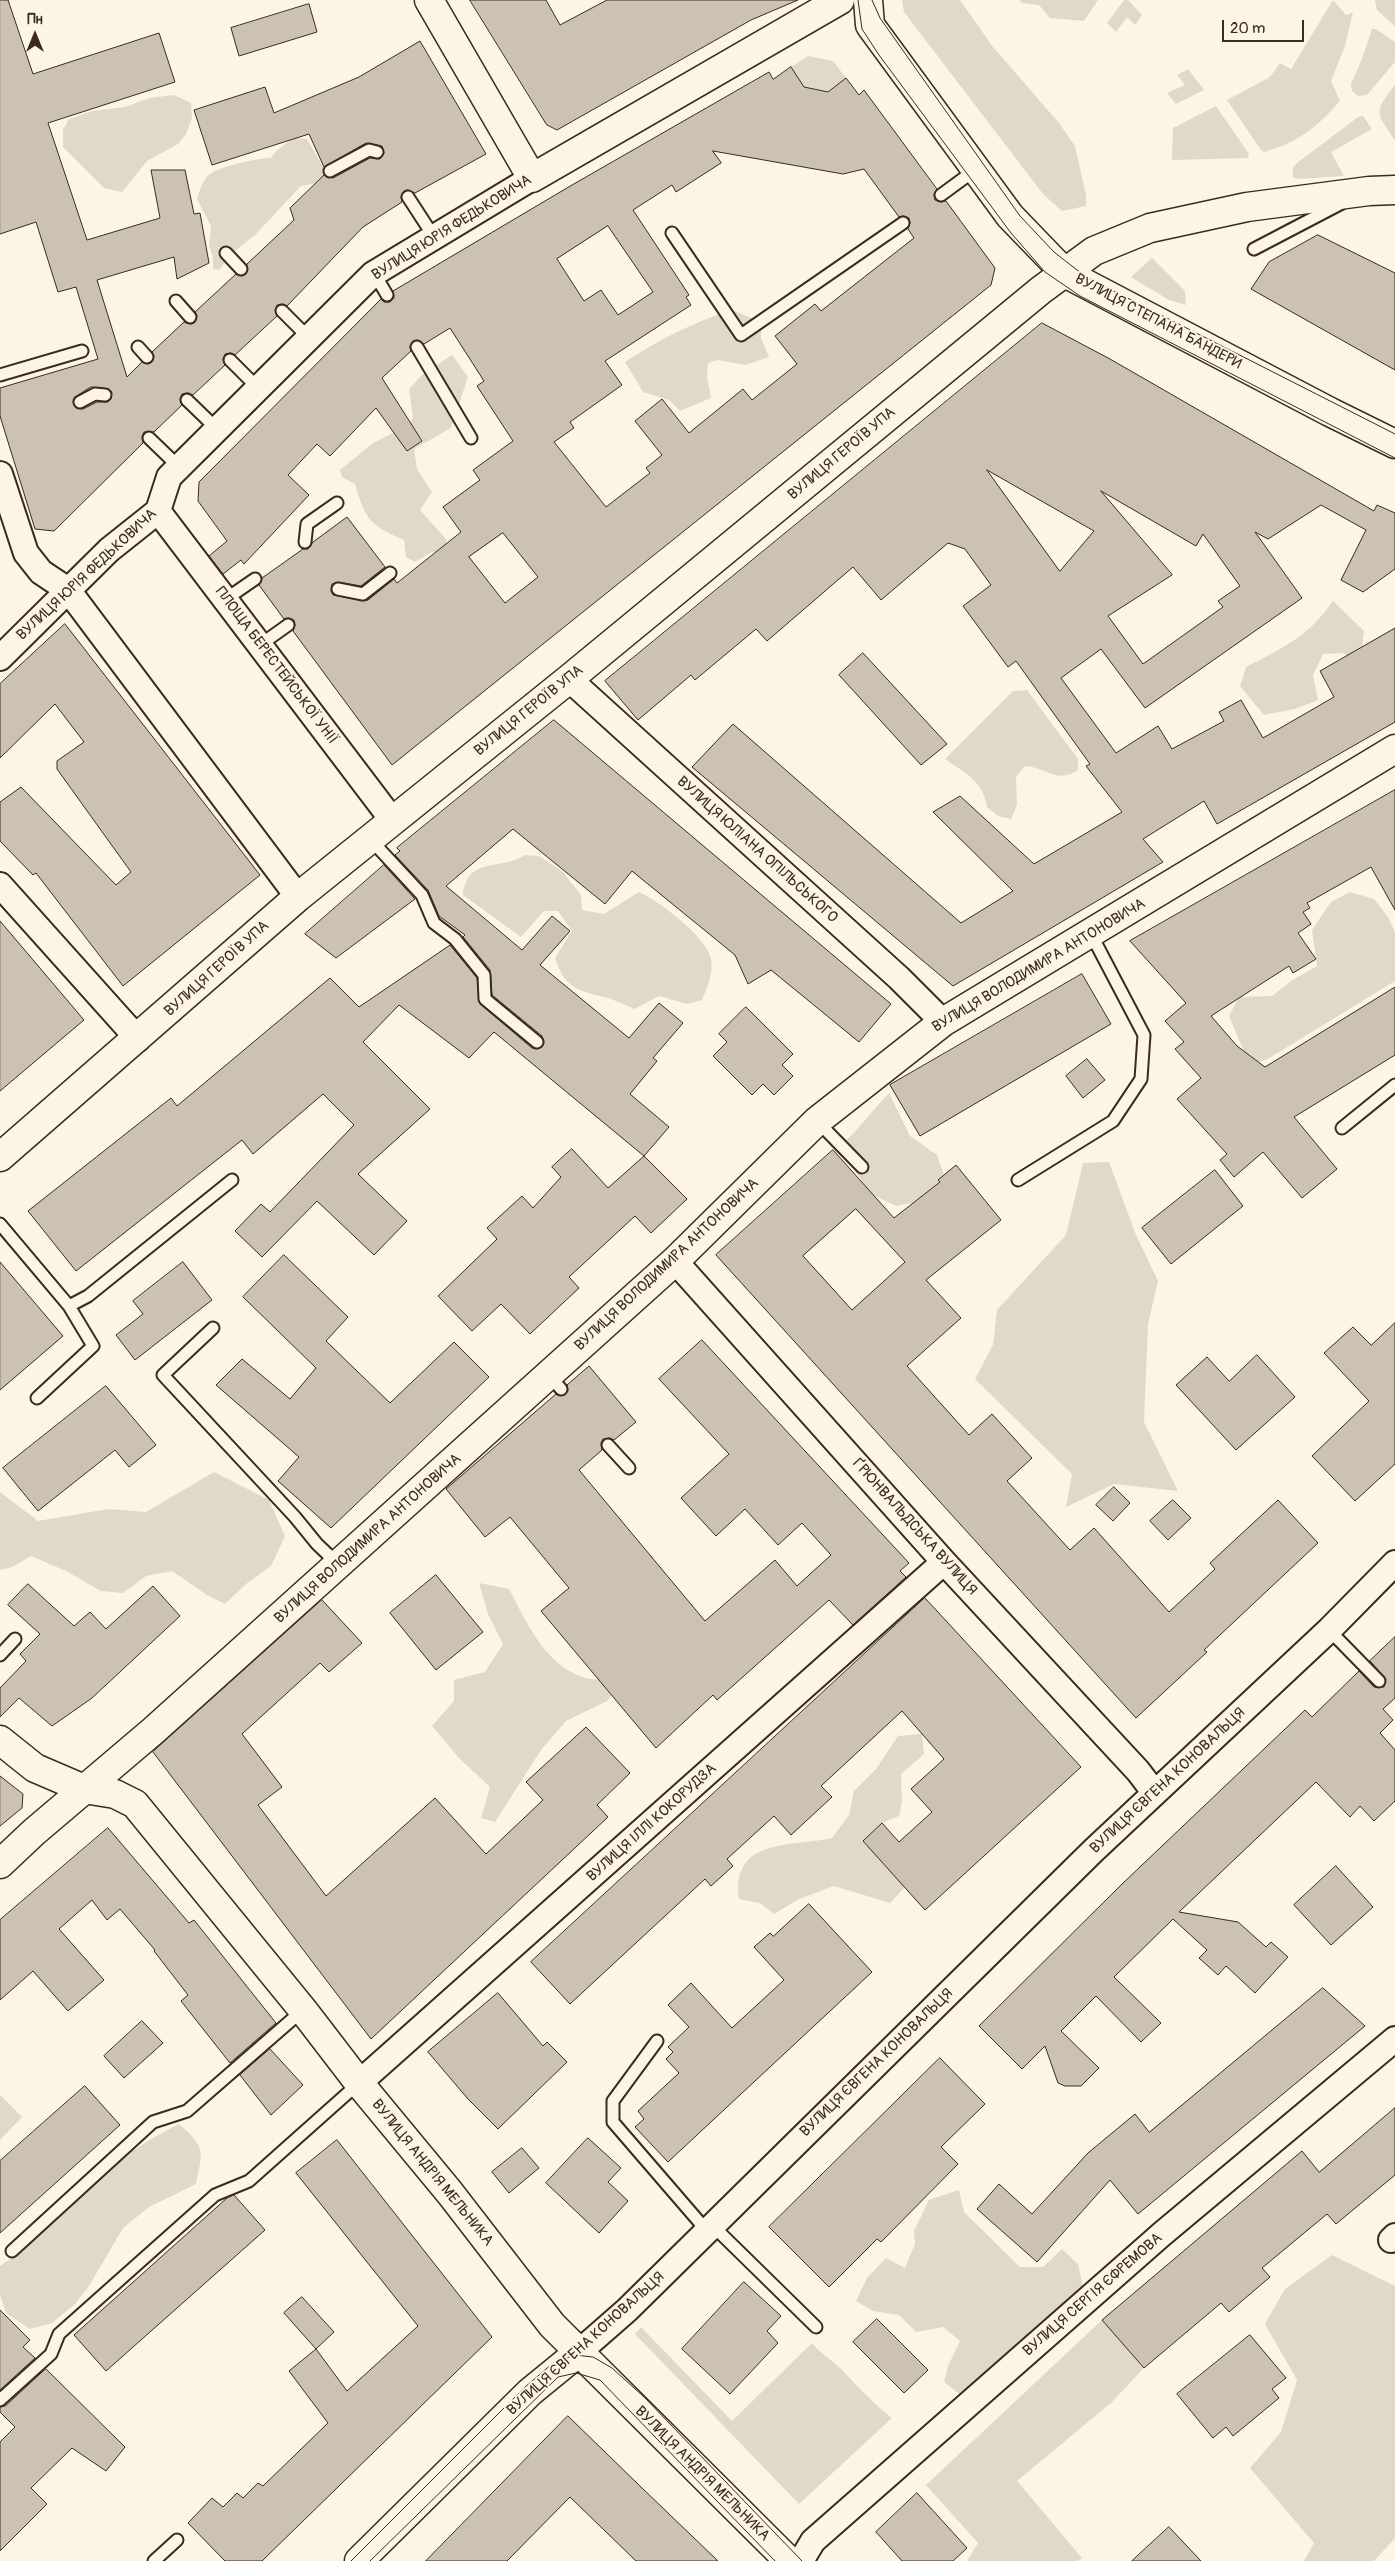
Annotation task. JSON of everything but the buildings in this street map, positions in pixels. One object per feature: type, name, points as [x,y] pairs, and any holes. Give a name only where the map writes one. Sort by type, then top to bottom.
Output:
[{"type":"main road","points":[[429,0],[532,178]]},
{"type":"main road","name":"ВУЛИЦЯ ЮРІЯ ФЕДЬКОВИЧА","points":[[532,178],[840,0]]},
{"type":"main road","name":"ВУЛИЦЯ СТЕПАНА БАНДЕРИ","points":[[868,0],[870,25],[1010,216],[1065,273],[1312,403],[1395,444]]},
{"type":"main road","name":"ВУЛИЦЯ ГЕРОЇВ УПА","points":[[0,1157],[138,1039],[298,897],[569,679],[1041,290],[1094,252],[1150,228],[1247,208],[1364,192],[1395,190]]},
{"type":"main road","name":"ВУЛИЦЯ ВОЛОДИМИРА АНТОНОВИЧА","points":[[0,1864],[339,1565],[555,1382],[817,1121],[943,1022],[1395,750]]},
{"type":"main road","name":"ВУЛИЦЯ АНДРІЯ МЕЛЬНИКА","points":[[0,1740],[35,1768],[84,1789],[115,1794],[135,1804],[303,2010],[359,2084],[450,2193],[552,2325],[789,2561]]},
{"type":"main road","name":"ВУЛИЦЯ ЄВГЕНА КОНОВАЛЬЦЯ","points":[[359,2561],[530,2392],[579,2352]]},
{"type":"street","name":"ВУЛИЦЯ ЮРІЯ ФЕДЬКОВИЧА","points":[[0,658],[110,550],[158,511],[169,477],[374,273],[532,178]]},
{"type":"street","points":[[0,474],[26,553],[41,572],[68,590],[298,897]]},
{"type":"street","name":"ПЛОЩА БЕРЕСТЕЙСЬКОЇ УНІЇ","points":[[158,511],[393,821]]},
{"type":"street","name":"ВУЛИЦЯ ЮЛІАНА ОПІЛЬСЬКОГО","points":[[569,679],[899,978],[943,1022]]},
{"type":"street","points":[[0,885],[138,1039]]},
{"type":"street","name":"ҐРЮНВАЛЬДСЬКА ВУЛИЦЯ","points":[[675,1262],[944,1562],[1138,1771],[1154,1792]]},
{"type":"street","name":"ВУЛИЦЯ ІЛЛІ КОКОРУДЗА","points":[[359,2084],[944,1562]]},
{"type":"street","name":"ВУЛИЦЯ ЄВГЕНА КОНОВАЛЬЦЯ","points":[[579,2352],[628,2310],[709,2228],[1154,1792],[1328,1630],[1395,1563]]},
{"type":"street","name":"ВУЛИЦЯ СЕРГІЯ ЄФРЕМОВА","points":[[801,2561],[813,2541],[1155,2240],[1395,2039]]},
{"type":"lane","points":[[330,171],[369,150],[377,152]]},
{"type":"lane","points":[[941,195],[975,170]]},
{"type":"lane","points":[[1254,249],[1364,192]]},
{"type":"lane","points":[[408,197],[434,237]]},
{"type":"lane","points":[[672,233],[741,335],[903,223]]},
{"type":"lane","points":[[226,253],[242,269]]},
{"type":"lane","points":[[374,273],[387,295]]},
{"type":"lane","points":[[176,302],[190,317]]},
{"type":"lane","points":[[282,311],[309,338]]},
{"type":"lane","points":[[138,347],[147,357]]},
{"type":"lane","points":[[417,347],[471,438]]},
{"type":"lane","points":[[0,375],[82,351]]},
{"type":"lane","points":[[230,360],[258,388]]},
{"type":"lane","points":[[80,402],[96,394],[105,395]]},
{"type":"lane","points":[[187,400],[216,430]]},
{"type":"lane","points":[[149,438],[179,467]]},
{"type":"lane","points":[[305,542],[307,524],[337,503]]},
{"type":"lane","points":[[338,589],[363,594],[390,573]]},
{"type":"lane","points":[[226,599],[254,578]]},
{"type":"lane","points":[[260,646],[288,625]]},
{"type":"lane","points":[[371,840],[422,896],[434,922],[455,939],[484,975],[485,999],[537,1042]]},
{"type":"lane","points":[[1018,1180],[1112,1121],[1141,1079],[1144,1035],[1091,934]]},
{"type":"lane","points":[[1342,1128],[1395,1084]]},
{"type":"lane","points":[[817,1121],[862,1167]]},
{"type":"lane","points":[[69,1306],[88,1296],[232,1180]]},
{"type":"lane","points":[[0,1224],[69,1306],[92,1346],[37,1398]]},
{"type":"lane","points":[[213,1328],[162,1375],[295,1516],[317,1544],[339,1565]]},
{"type":"lane","points":[[608,1445],[629,1468]]},
{"type":"lane","points":[[1328,1630],[1379,1681]]},
{"type":"lane","points":[[0,1655],[15,1640]]},
{"type":"lane","points":[[12,2251],[153,2122],[187,2111],[303,2010]]},
{"type":"lane","points":[[657,2041],[613,2101],[613,2122],[709,2228],[816,2328]]},
{"type":"lane","points":[[0,2400],[51,2354],[59,2334],[215,2195],[249,2181],[359,2084]]},
{"type":"lane","points":[[154,2561],[177,2540]]},
{"type":"shaded area","points":[[902,0],[960,0],[993,47],[1059,123],[1075,146],[1086,195],[1086,206],[1062,211],[1043,194],[904,12]]},
{"type":"shaded area","points":[[1019,0],[1098,0],[1084,21],[1050,18],[1039,5],[1022,3]]},
{"type":"shaded area","points":[[1124,0],[1128,0],[1142,15],[1135,25],[1127,17],[1116,32],[1107,23]]},
{"type":"shaded area","points":[[1333,0],[1346,15],[1353,12],[1345,46],[1331,81],[1340,101],[1306,133],[1287,144],[1264,152],[1227,100],[1270,77],[1280,63],[1291,69]]},
{"type":"shaded area","points":[[1375,0],[1395,0],[1395,26],[1377,10]]},
{"type":"shaded area","points":[[1372,29],[1376,29],[1395,42],[1395,62],[1367,95],[1358,96],[1352,91],[1351,84]]},
{"type":"shaded area","points":[[808,56],[833,61],[846,78],[828,92],[804,87],[791,67]]},
{"type":"shaded area","points":[[1188,69],[1204,90],[1176,104],[1167,93],[1185,85],[1177,75]]},
{"type":"shaded area","points":[[1395,85],[1395,141],[1381,118],[1380,108]]},
{"type":"shaded area","points":[[174,95],[191,103],[192,118],[186,134],[178,144],[147,161],[122,192],[104,188],[63,147],[63,130],[69,119],[92,111],[125,107],[149,98]]},
{"type":"shaded area","points":[[1216,106],[1249,154],[1248,158],[1172,160],[1173,128]]},
{"type":"shaded area","points":[[1363,116],[1372,129],[1331,152],[1344,176],[1298,179],[1293,177],[1293,168],[1297,163],[1358,117]]},
{"type":"shaded area","points":[[294,138],[307,139],[326,172],[317,183],[301,186],[256,234],[236,250],[219,270],[213,269],[213,258],[209,244],[211,226],[197,199],[204,181],[213,172],[225,167],[271,158],[279,149]]},
{"type":"shaded area","points":[[1152,258],[1185,291],[1186,305],[1169,300],[1131,277]]},
{"type":"shaded area","points":[[732,310],[761,322],[761,338],[769,357],[746,365],[718,360],[708,363],[707,377],[711,398],[680,411],[669,400],[643,392],[625,362],[677,332]]},
{"type":"shaded area","points":[[452,355],[468,377],[451,428],[414,449],[417,469],[432,492],[420,510],[447,540],[443,556],[432,552],[415,562],[406,557],[404,540],[383,530],[370,520],[362,506],[355,484],[342,477],[340,470],[373,443],[407,426],[413,418],[409,389],[422,375]]},
{"type":"shaded area","points":[[1333,601],[1364,631],[1362,649],[1355,662],[1343,653],[1323,654],[1313,675],[1318,700],[1295,709],[1264,715],[1240,686],[1246,667],[1283,647],[1305,632]]},
{"type":"shaded area","points":[[1027,690],[1078,759],[1078,770],[1064,776],[1025,766],[1016,777],[1017,805],[1011,819],[998,816],[987,807],[982,790],[972,778],[945,759],[1013,691]]},
{"type":"shaded area","points":[[525,855],[539,856],[562,871],[581,895],[582,910],[604,914],[639,892],[681,920],[701,940],[708,950],[711,959],[711,975],[702,1000],[687,1004],[659,996],[634,1009],[611,999],[582,991],[569,983],[564,977],[555,958],[572,931],[558,911],[544,911],[521,937],[463,895],[466,883],[478,869],[505,863]]},
{"type":"shaded area","points":[[1350,892],[1374,899],[1388,917],[1395,932],[1395,981],[1266,1060],[1252,1063],[1248,1061],[1229,1016],[1239,997],[1272,996],[1291,981],[1317,966],[1312,930],[1331,902]]},
{"type":"shaded area","points":[[889,1093],[910,1136],[937,1155],[945,1178],[918,1202],[896,1206],[869,1193],[853,1167],[836,1150],[857,1130]]},
{"type":"shaded area","points":[[1109,1162],[1136,1235],[1158,1281],[1148,1324],[1144,1422],[1178,1491],[1114,1484],[1066,1507],[1072,1474],[975,1379],[993,1345],[997,1310],[1066,1235],[1083,1163]]},
{"type":"shaded area","points":[[214,1472],[269,1500],[285,1536],[271,1566],[246,1584],[225,1604],[207,1595],[172,1571],[146,1576],[123,1593],[101,1591],[66,1571],[31,1556],[12,1567],[0,1570],[0,1492],[38,1521],[108,1509],[146,1512]]},
{"type":"shaded area","points":[[479,1583],[509,1589],[531,1630],[550,1656],[575,1674],[590,1679],[604,1679],[629,1673],[607,1701],[566,1721],[541,1750],[495,1822],[481,1818],[490,1787],[459,1758],[432,1726],[454,1701],[454,1680],[485,1672],[503,1644],[488,1614]]},
{"type":"shaded area","points":[[922,1734],[924,1754],[901,1774],[902,1802],[899,1816],[882,1823],[863,1841],[905,1887],[890,1903],[834,1886],[799,1899],[774,1914],[760,1903],[739,1899],[739,1879],[744,1865],[754,1855],[782,1845],[832,1838],[849,1815],[854,1791],[876,1769],[898,1736]]},
{"type":"shaded area","points":[[0,2095],[22,2117],[0,2140]]},
{"type":"shaded area","points":[[179,2124],[194,2139],[200,2150],[201,2156],[196,2184],[149,2207],[123,2228],[89,2286],[75,2304],[52,2323],[30,2329],[6,2313],[0,2295],[0,2266],[22,2249],[53,2217],[112,2166],[144,2143]]},
{"type":"shaded area","points":[[959,2190],[964,2212],[1020,2267],[1043,2267],[1062,2249],[1078,2264],[1083,2287],[1057,2313],[1024,2338],[1001,2363],[962,2396],[944,2382],[948,2366],[960,2341],[943,2327],[916,2332],[899,2315],[873,2311],[856,2301],[867,2278],[886,2258],[905,2268],[915,2244],[914,2231],[929,2200]]},
{"type":"shaded area","points":[[1332,2255],[1395,2286],[1395,2538],[1374,2561],[1304,2561],[1314,2543],[1250,2468],[1281,2432],[1297,2380],[1265,2324],[1285,2289]]},
{"type":"shaded area","points":[[1102,2320],[1144,2368],[1112,2402],[1017,2481],[1082,2558],[1078,2561],[967,2561],[978,2543],[926,2485]]},
{"type":"shaded area","points":[[641,2327],[732,2421],[812,2343],[892,2418],[799,2504],[635,2334]]},
{"type":"tram line","points":[[858,0],[862,29],[879,55],[1011,233],[1045,272],[1080,296],[1395,458]]},
{"type":"tram line","points":[[872,0],[880,18],[1020,216],[1054,252],[1086,277],[1395,434]]},
{"type":"tram line","points":[[351,2561],[524,2388],[553,2363],[575,2355],[593,2357],[612,2368],[644,2397],[802,2561]]},
{"type":"tram line","points":[[370,2561],[558,2377],[576,2373],[600,2380],[775,2561]]}]
